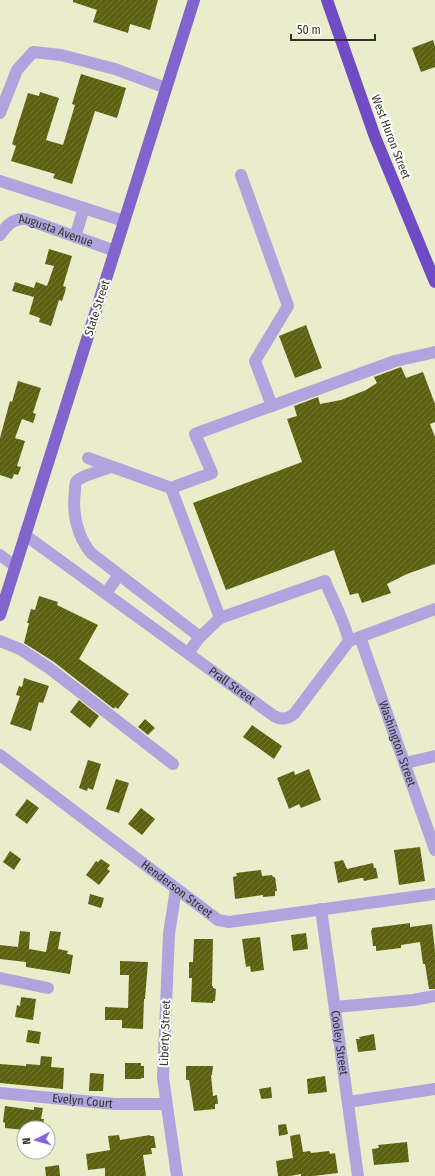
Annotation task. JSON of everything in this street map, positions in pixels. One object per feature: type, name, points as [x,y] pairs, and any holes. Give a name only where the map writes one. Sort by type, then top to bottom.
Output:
[{"type":"highway","name":"West Huron Street","points":[[327,0],[375,137],[432,266],[435,282]]},
{"type":"main road","name":"State Street","points":[[0,615],[194,0]]},
{"type":"street","points":[[0,113],[16,70],[33,52],[61,55],[115,69],[166,88]]},
{"type":"street","points":[[241,175],[288,306],[255,361],[272,406]]},
{"type":"street","points":[[0,181],[124,221]]},
{"type":"street","points":[[75,237],[84,208]]},
{"type":"street","name":"Augusta Avenue","points":[[0,235],[11,222],[22,219],[115,251]]},
{"type":"street","points":[[88,458],[171,488],[212,473],[195,434],[395,361],[435,352]]},
{"type":"street","points":[[111,467],[80,478],[76,482],[73,502],[74,515],[84,544],[91,553],[200,637]]},
{"type":"street","points":[[171,488],[220,618],[200,637],[188,653]]},
{"type":"street","name":"Prall Street","points":[[25,535],[274,716],[284,719],[294,714],[355,639]]},
{"type":"street","points":[[0,555],[15,566]]},
{"type":"street","points":[[106,593],[119,574]]},
{"type":"street","name":"Washington Street","points":[[220,618],[325,581],[341,620],[355,639],[405,763],[435,850]]},
{"type":"street","points":[[355,639],[435,609]]},
{"type":"street","points":[[0,641],[20,648],[49,668],[173,764]]},
{"type":"street","name":"Henderson Street","points":[[0,755],[215,918],[224,921],[435,894]]},
{"type":"street","points":[[405,763],[435,756]]},
{"type":"street","name":"Liberty Street","points":[[176,889],[169,934],[163,1078],[177,1176]]},
{"type":"street","name":"Cooley Street","points":[[321,909],[358,1176]]},
{"type":"street","points":[[0,978],[48,988]]},
{"type":"street","points":[[335,1007],[413,1000],[435,996]]},
{"type":"street","points":[[348,1102],[435,1090]]},
{"type":"street","name":"Evelyn Court","points":[[0,1093],[115,1104],[166,1104]]},
{"type":"building","points":[[73,0],[158,0],[150,30],[130,24],[128,33],[93,22],[97,10],[73,2]]},
{"type":"building","points":[[433,40],[435,46],[435,67],[421,72],[412,48]]},
{"type":"building","points":[[81,74],[126,88],[117,118],[95,111],[72,184],[53,178],[55,174],[11,161],[16,146],[12,144],[28,93],[39,96],[40,92],[59,98],[46,140],[63,145],[75,105],[72,104]]},
{"type":"building","points":[[49,249],[72,256],[63,286],[66,287],[65,292],[62,301],[59,300],[51,326],[39,322],[40,318],[29,314],[34,297],[12,291],[15,282],[34,288],[36,282],[47,286],[54,266],[45,264]]},
{"type":"building","points":[[306,325],[322,368],[295,378],[279,336]]},
{"type":"building","points":[[401,367],[406,378],[423,372],[435,404],[435,422],[430,424],[435,437],[435,564],[407,574],[387,584],[391,593],[362,603],[358,593],[350,595],[334,550],[226,590],[193,503],[302,462],[287,419],[297,416],[294,406],[318,397],[320,404],[341,400],[366,390],[377,383],[374,377]]},
{"type":"building","points":[[18,381],[41,388],[33,413],[36,414],[33,423],[22,419],[15,438],[25,441],[17,466],[21,467],[18,475],[14,474],[12,479],[0,475],[0,438],[10,401],[12,402]]},
{"type":"building","points":[[39,596],[58,602],[57,605],[98,625],[79,659],[129,694],[118,709],[115,707],[114,709],[54,662],[24,643],[31,609],[35,610]]},
{"type":"building","points":[[24,678],[49,686],[43,703],[39,702],[31,731],[10,724],[20,696],[16,695],[19,686],[22,687]]},
{"type":"building","points":[[79,700],[99,716],[90,728],[70,712]]},
{"type":"building","points":[[145,719],[155,728],[148,735],[138,727]]},
{"type":"building","points":[[252,725],[282,746],[274,759],[243,737]]},
{"type":"building","points":[[88,760],[101,764],[93,790],[88,788],[87,791],[79,788]]},
{"type":"building","points":[[309,769],[321,800],[301,808],[299,804],[289,809],[277,778],[294,771],[295,775]]},
{"type":"building","points":[[116,779],[129,783],[119,813],[106,809]]},
{"type":"building","points":[[27,799],[39,808],[27,824],[15,815]]},
{"type":"building","points":[[141,808],[155,819],[142,835],[128,824]]},
{"type":"building","points":[[420,847],[425,881],[399,885],[394,850]]},
{"type":"building","points":[[10,851],[21,859],[14,870],[3,862]]},
{"type":"building","points":[[101,859],[110,865],[107,869],[110,871],[99,885],[86,875],[96,861],[98,862]]},
{"type":"building","points":[[343,860],[347,869],[373,863],[374,868],[376,868],[378,878],[364,881],[363,878],[361,878],[338,883],[334,862]]},
{"type":"building","points":[[261,870],[262,876],[272,875],[275,877],[277,891],[275,891],[275,896],[263,897],[263,895],[235,899],[233,877],[237,876],[236,873]]},
{"type":"building","points":[[90,894],[104,898],[101,908],[88,904]]},
{"type":"building","points":[[410,923],[410,927],[432,924],[435,951],[435,989],[429,989],[420,942],[401,945],[401,948],[376,951],[376,946],[373,946],[372,928]]},
{"type":"building","points":[[20,931],[30,932],[29,949],[46,952],[50,931],[61,932],[58,949],[68,951],[67,954],[73,955],[70,974],[26,967],[26,962],[0,959],[0,945],[18,947]]},
{"type":"building","points":[[306,933],[308,949],[293,951],[291,935]]},
{"type":"building","points":[[260,937],[264,970],[251,972],[250,966],[246,967],[242,939]]},
{"type":"building","points":[[194,939],[213,939],[212,986],[216,989],[215,1001],[213,1001],[213,1003],[191,1002],[192,978],[189,978],[189,962],[193,962]]},
{"type":"building","points":[[120,961],[148,962],[144,999],[143,1029],[122,1028],[122,1020],[105,1020],[105,1007],[128,1008],[129,975],[120,975]]},
{"type":"building","points":[[21,997],[36,999],[33,1020],[15,1017],[17,1005],[20,1006]]},
{"type":"building","points":[[28,1030],[41,1032],[39,1044],[26,1042]]},
{"type":"building","points":[[374,1034],[376,1050],[358,1052],[356,1039]]},
{"type":"building","points":[[41,1056],[52,1057],[51,1067],[64,1068],[63,1089],[0,1083],[0,1064],[26,1066],[26,1064],[40,1065]]},
{"type":"building","points":[[125,1063],[141,1063],[141,1066],[144,1066],[144,1078],[125,1079]]},
{"type":"building","points":[[186,1066],[213,1066],[211,1075],[213,1096],[217,1095],[218,1104],[215,1104],[215,1109],[194,1111],[189,1080],[186,1080]]},
{"type":"building","points":[[90,1073],[104,1074],[103,1091],[89,1091]]},
{"type":"building","points":[[325,1076],[327,1092],[308,1094],[307,1079]]},
{"type":"building","points":[[271,1087],[272,1098],[262,1099],[259,1089]]},
{"type":"building","points":[[5,1106],[34,1110],[34,1107],[43,1108],[41,1119],[44,1120],[16,1120],[16,1129],[5,1128],[5,1123],[3,1122]]},
{"type":"building","points":[[286,1124],[288,1134],[279,1136],[278,1125]]},
{"type":"building","points":[[300,1134],[303,1152],[310,1151],[311,1153],[329,1151],[330,1154],[335,1153],[338,1173],[313,1176],[301,1176],[301,1174],[278,1176],[276,1161],[293,1158],[290,1136]]},
{"type":"building","points":[[119,1135],[120,1140],[150,1135],[154,1136],[156,1148],[151,1148],[152,1154],[143,1155],[146,1176],[105,1176],[105,1168],[88,1170],[86,1154],[110,1150],[108,1136]]},
{"type":"building","points":[[407,1142],[409,1162],[374,1165],[372,1149],[379,1148],[378,1145]]},
{"type":"building","points":[[59,1165],[60,1176],[46,1176],[45,1167]]}]
